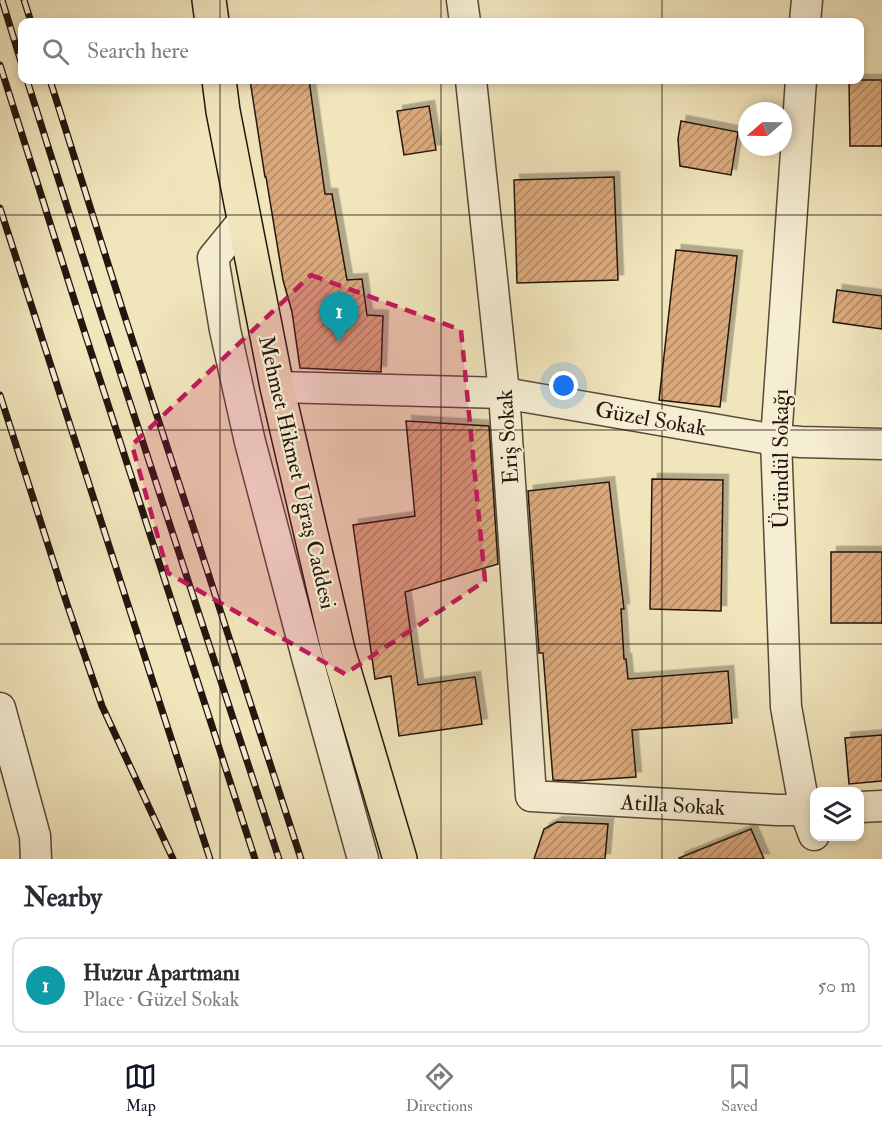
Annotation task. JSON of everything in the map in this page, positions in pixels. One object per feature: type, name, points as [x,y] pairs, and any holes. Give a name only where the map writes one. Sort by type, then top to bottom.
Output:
[{"type":"main road","points":[[209,0],[211,18]]},
{"type":"main road","name":"Mehmet Hikmet Uğraş Caddesi","points":[[220,84],[277,387],[339,650],[400,859]]},
{"type":"street","points":[[462,0],[464,18]]},
{"type":"street","points":[[805,18],[807,0]]},
{"type":"street","name":"Eriş Sokak","points":[[471,84],[504,393],[531,796]]},
{"type":"street","name":"Üründül Sokağı","points":[[801,84],[776,440],[786,707],[810,814]]},
{"type":"street","points":[[244,220],[213,258],[225,330],[250,442],[363,859]]},
{"type":"street","name":"Güzel Sokak","points":[[277,387],[504,393],[776,440],[882,444]]},
{"type":"street","points":[[0,708],[35,836],[36,859]]},
{"type":"street","name":"Atilla Sokak","points":[[531,796],[810,823]]},
{"type":"street","points":[[864,807],[882,806]]},
{"type":"street","name":"Üründül Sokağı","points":[[818,841],[824,859]]},
{"type":"highlighted area","points":[[311,275],[461,330],[485,581],[345,674],[168,573],[132,445]]},
{"type":"building","points":[[864,80],[882,80],[882,146],[850,146],[849,84],[864,84]]},
{"type":"building","points":[[251,84],[310,84],[325,194],[332,194],[347,280],[362,279],[367,315],[383,316],[381,372],[300,368],[292,312],[283,280]]},
{"type":"building","points":[[429,106],[436,150],[404,155],[397,111]]},
{"type":"building","points":[[681,121],[738,132],[731,175],[680,166],[678,139]]},
{"type":"building","points":[[614,177],[618,280],[517,283],[514,180]]},
{"type":"building","points":[[676,250],[737,256],[720,407],[659,400]]},
{"type":"building","points":[[837,290],[882,296],[882,329],[833,322]]},
{"type":"building","points":[[406,421],[489,426],[498,564],[405,592],[418,685],[475,677],[482,724],[399,736],[391,676],[375,679],[353,525],[415,516]]},
{"type":"building","points":[[652,479],[723,480],[721,611],[650,609]]},
{"type":"building","points":[[609,482],[624,609],[621,609],[624,659],[626,659],[628,679],[728,671],[732,723],[632,730],[636,777],[576,781],[553,780],[543,653],[539,653],[528,491]]},
{"type":"building","points":[[831,552],[882,552],[882,623],[831,623]]},
{"type":"building","points":[[882,735],[882,781],[849,784],[845,738]]},
{"type":"building","points":[[557,822],[608,824],[605,859],[534,859],[544,829]]},
{"type":"building","points":[[751,829],[764,859],[679,859],[679,858]]},
{"type":"railway","points":[[2,0],[18,52]]},
{"type":"railway","points":[[24,0],[30,18]]},
{"type":"railway","points":[[0,65],[255,859]]},
{"type":"railway","points":[[28,84],[279,859]]},
{"type":"railway","points":[[51,84],[301,859]]},
{"type":"railway","points":[[0,208],[210,859]]},
{"type":"railway","points":[[0,395],[102,706],[173,859]]},
{"type":"place","name":"Huzur Apartmanı","points":[[339,342]]}]
